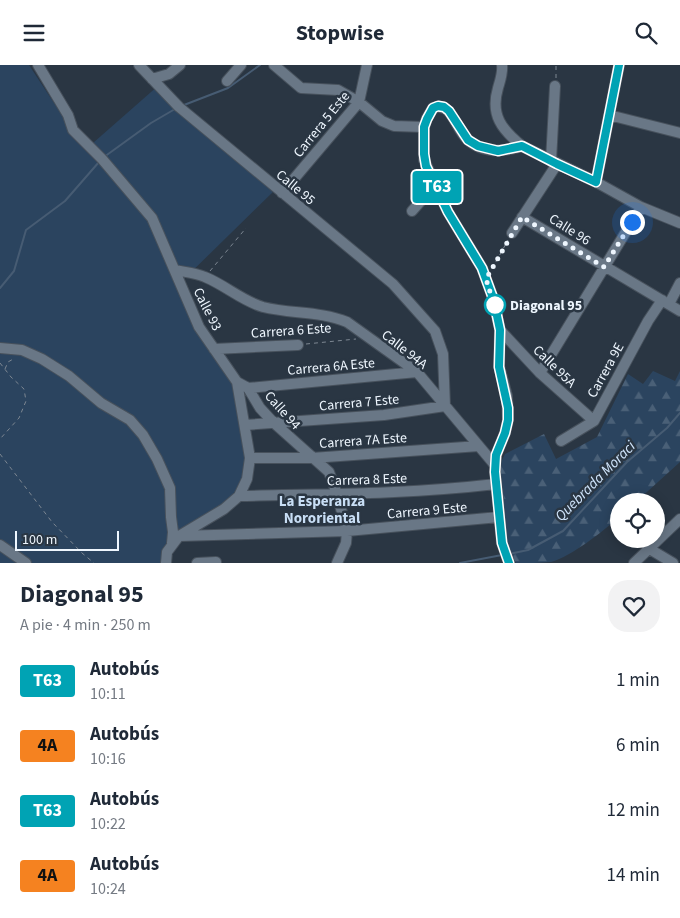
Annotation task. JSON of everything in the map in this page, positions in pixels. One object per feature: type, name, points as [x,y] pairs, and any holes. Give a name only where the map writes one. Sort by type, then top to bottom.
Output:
[{"type":"street","name":"Calle 93","points":[[38,65],[46,70],[73,129],[102,159],[152,218],[199,327],[237,382],[250,458],[247,479],[239,496]]},
{"type":"street","name":"Calle 95","points":[[139,65],[179,107],[393,284],[434,331],[443,354],[445,406]]},
{"type":"street","points":[[152,79],[169,74],[180,65]]},
{"type":"street","points":[[226,81],[241,65]]},
{"type":"street","points":[[274,65],[301,88],[338,90],[359,102],[382,121],[394,126],[424,127]]},
{"type":"street","name":"Carrera 5 Este","points":[[282,193],[359,102],[367,65]]},
{"type":"street","points":[[502,65],[494,107],[496,116],[508,134],[522,146],[554,163],[596,182],[642,207],[680,223]]},
{"type":"street","points":[[596,182],[619,65]]},
{"type":"street","points":[[512,233],[554,163],[555,86]]},
{"type":"street","points":[[506,557],[499,517],[494,464],[508,420],[507,396],[499,367],[500,330],[493,298],[486,279],[476,257],[448,212],[424,160],[424,127],[433,108],[438,106],[444,107],[449,111],[462,134],[478,146],[498,151],[522,146]]},
{"type":"street","points":[[609,115],[680,133]]},
{"type":"street","points":[[412,211],[436,185]]},
{"type":"street","points":[[540,373],[642,207]]},
{"type":"street","name":"Calle 96","points":[[522,217],[680,311]]},
{"type":"street","name":"Calle 94A","points":[[175,270],[205,277],[254,304],[334,317],[346,322],[416,372],[494,464]]},
{"type":"street","name":"Carrera 9E","points":[[561,441],[594,421],[648,321],[680,283]]},
{"type":"street","name":"Calle 95A","points":[[500,330],[540,373],[594,421]]},
{"type":"street","name":"Carrera 6 Este","points":[[214,349],[298,345]]},
{"type":"street","points":[[0,348],[22,350],[42,359],[69,376],[101,403],[130,420],[143,435],[157,459],[170,488],[171,517],[175,539]]},
{"type":"street","name":"Carrera 6A Este","points":[[248,388],[416,372]]},
{"type":"street","name":"Calle 94","points":[[237,382],[248,388],[260,408],[273,422],[329,472],[347,531],[346,543],[337,563]]},
{"type":"street","name":"Carrera 7 Este","points":[[245,425],[384,415],[445,406]]},
{"type":"street","name":"Carrera 7A Este","points":[[250,458],[312,458],[479,446]]},
{"type":"street","name":"Carrera 8 Este","points":[[239,496],[337,494],[460,488],[496,484]]},
{"type":"street","points":[[166,563],[167,552],[175,539],[224,509],[239,496]]},
{"type":"street","name":"Carrera 9 Este","points":[[175,539],[347,531],[499,517]]},
{"type":"street","points":[[665,533],[680,519]]},
{"type":"street","points":[[0,545],[26,563]]},
{"type":"street","points":[[634,563],[648,548],[673,563]]},
{"type":"street","points":[[198,563],[216,562]]},
{"type":"path","points":[[555,86],[556,65]]},
{"type":"path","points":[[205,277],[246,228]]},
{"type":"path","points":[[486,279],[512,233]]},
{"type":"path","name":"Carrera 6 Este","points":[[298,345],[370,338]]},
{"type":"path","points":[[5,369],[8,361],[17,357],[31,355]]},
{"type":"path","points":[[0,363],[24,389],[26,401],[19,418],[0,439]]},
{"type":"path","points":[[0,454],[52,522],[94,563]]},
{"type":"green space","points":[[0,65],[29,65],[85,150],[159,85],[274,191],[179,284],[236,392],[248,434],[245,495],[192,530],[170,548],[167,563],[0,563]]},
{"type":"green space","points":[[653,371],[675,381],[680,371],[680,462],[646,493],[610,493],[610,524],[568,555],[551,562],[516,563],[507,548],[499,474],[500,464],[505,454],[544,434],[556,459],[597,437],[628,374],[643,384]]},
{"type":"waterway","points":[[184,105],[228,88],[260,65]]},
{"type":"waterway","points":[[104,157],[151,123],[175,109]]},
{"type":"waterway","points":[[0,288],[14,271],[26,230],[65,201],[99,162]]},
{"type":"waterway","name":"Quebrada Moraci","points":[[509,554],[528,550],[563,531],[627,462],[667,428],[680,413]]},
{"type":"waterway","name":"Quebrada Moraci","points":[[460,563],[502,555]]},
{"type":"bus line","name":"T63","points":[[509,563],[503,550],[494,464],[502,444],[508,420],[507,396],[499,367],[500,330],[493,298],[482,268],[448,212],[426,166],[424,160],[424,127],[433,108],[438,106],[444,107],[449,111],[462,134],[478,146],[498,151],[522,146],[596,182],[619,65]]},
{"type":"place","name":"Diagonal 95","points":[[495,305]]},
{"type":"district","name":"La Esperanza Nororiental","points":[[322,510]]},
{"type":"route","points":[[495,305],[496,311],[486,279],[522,217],[604,267],[632,222]]}]
